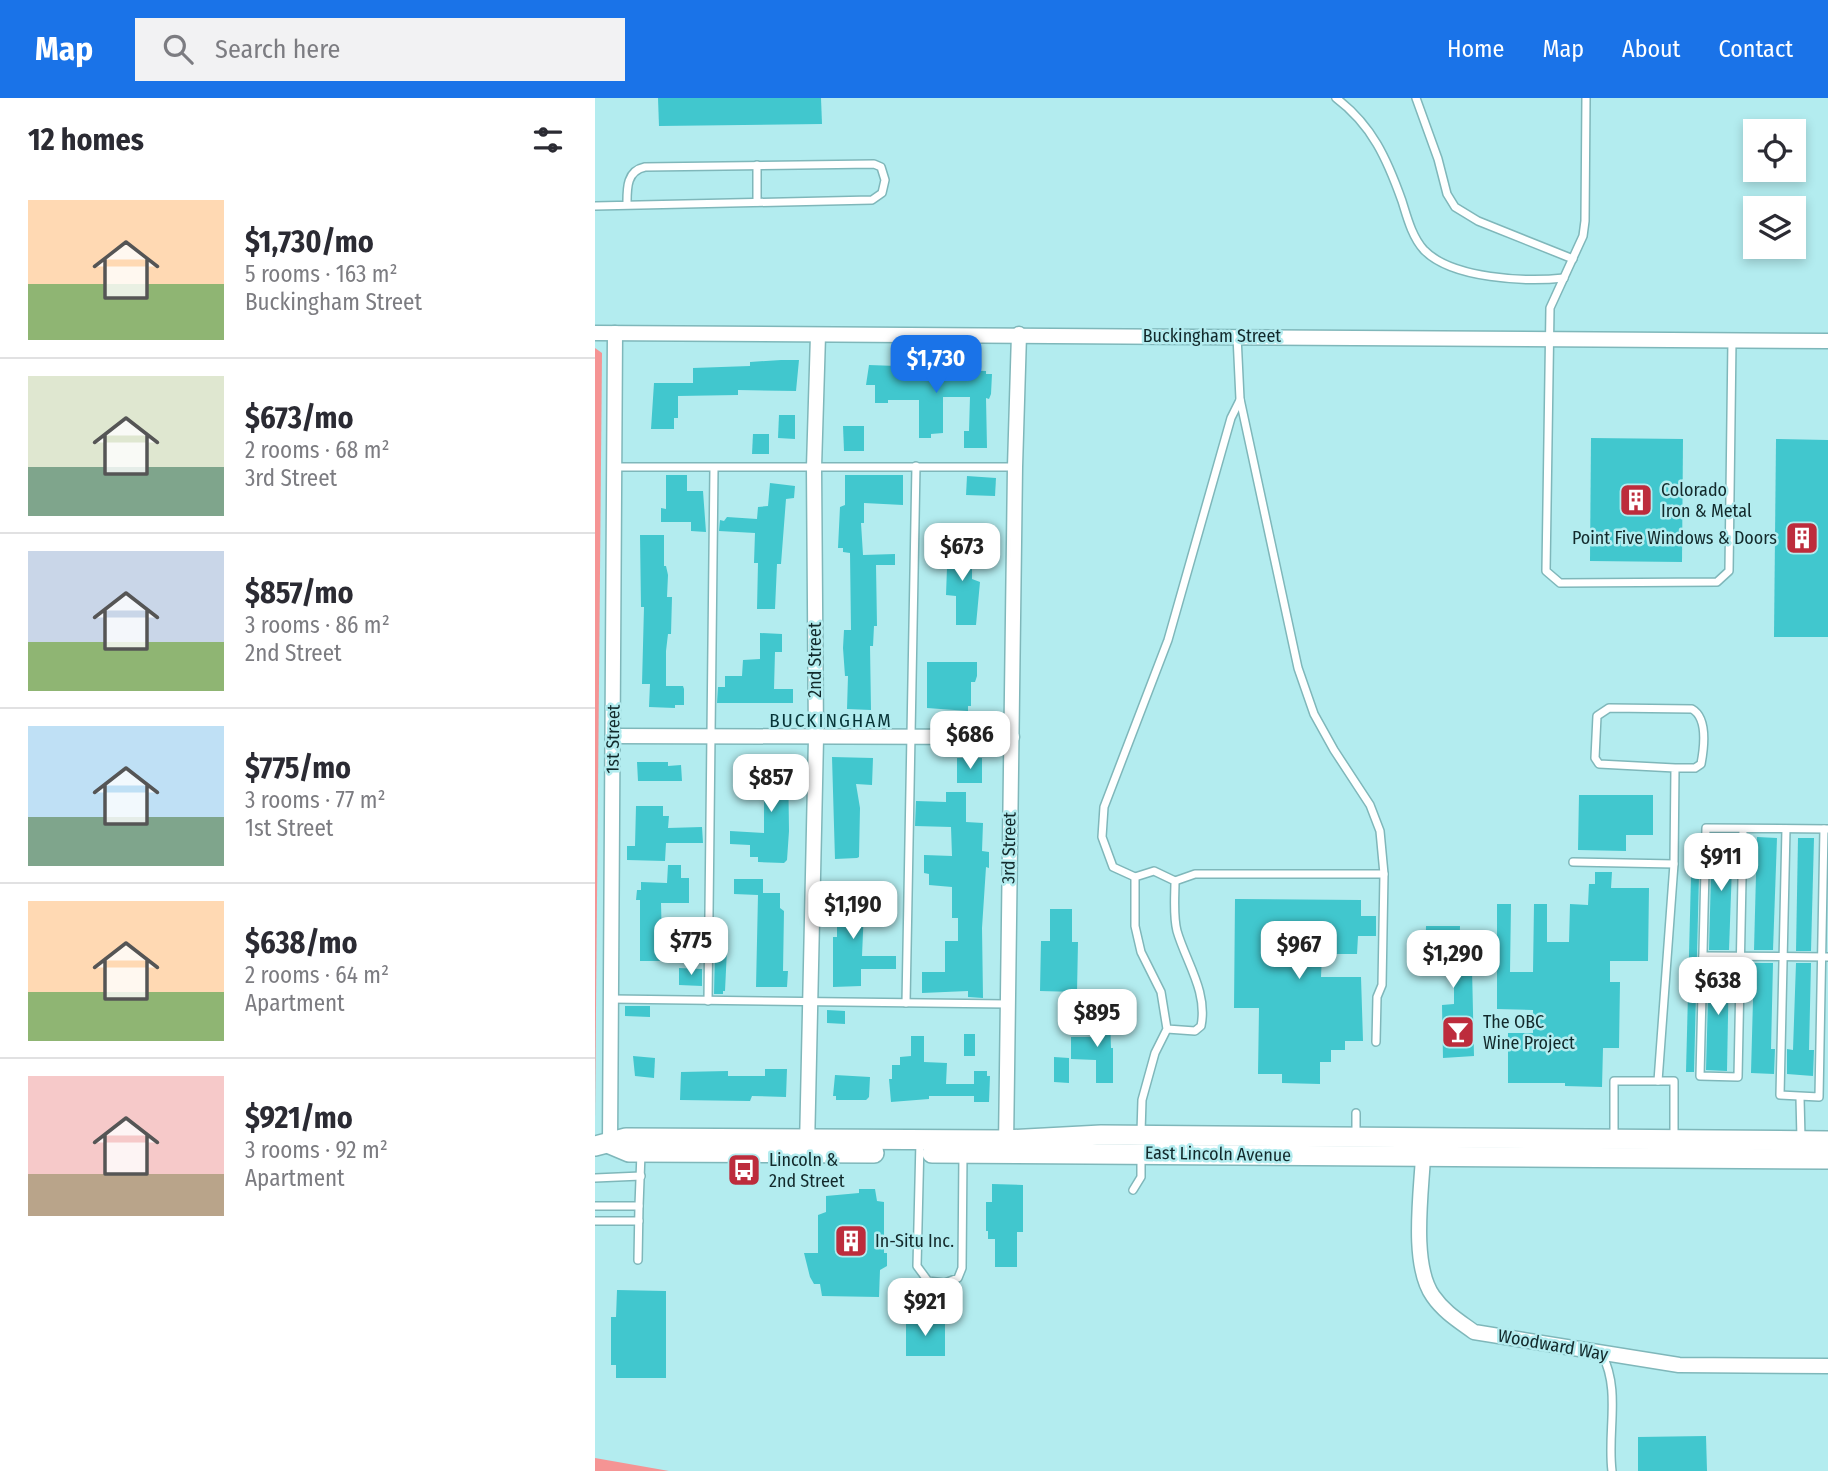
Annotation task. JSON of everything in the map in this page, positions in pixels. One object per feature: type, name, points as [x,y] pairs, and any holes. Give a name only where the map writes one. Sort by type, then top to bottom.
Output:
[{"type":"street","name":"Buckingham Street","points":[[595,333],[1828,341]]},
{"type":"street","name":"1st Street","points":[[603,1145],[610,999],[615,333]]},
{"type":"street","name":"3rd Street","points":[[1006,1146],[1006,1004],[1019,334]]},
{"type":"street","name":"2nd Street","points":[[807,1146],[815,738],[814,467],[818,335]]},
{"type":"street","points":[[613,737],[1012,737]]},
{"type":"street","name":"East Lincoln Avenue","points":[[603,1145],[629,1152],[641,1152],[807,1146],[1141,1144],[1356,1137],[1614,1139],[1674,1149]]},
{"type":"street","name":"East Lincoln Avenue","points":[[603,1145],[626,1138],[807,1146]]},
{"type":"street","name":"East Lincoln Avenue","points":[[1141,1144],[1423,1157],[1674,1149],[1802,1150],[1828,1141]]},
{"type":"street","name":"East Lincoln Avenue","points":[[1802,1150],[1828,1160]]},
{"type":"street","name":"Woodward Way","points":[[1423,1157],[1420,1210],[1422,1269],[1432,1294],[1448,1314],[1474,1332],[1679,1364],[1828,1366]]},
{"type":"lane","points":[[1336,98],[1365,124],[1380,146],[1413,233],[1424,250],[1441,261],[1481,275],[1517,280],[1564,278]]},
{"type":"lane","points":[[1416,98],[1438,159],[1447,194],[1455,207],[1478,221],[1573,259]]},
{"type":"lane","points":[[1586,98],[1583,236],[1550,308],[1552,339],[1546,570],[1560,583],[1717,582],[1729,571],[1732,341]]},
{"type":"lane","points":[[595,206],[872,200],[882,193],[885,180],[883,170],[874,164],[640,168],[628,181],[627,205]]},
{"type":"lane","points":[[757,165],[757,202]]},
{"type":"lane","points":[[1237,336],[1240,400],[1297,668],[1314,714],[1370,806],[1380,831],[1384,874],[1382,985],[1377,997],[1376,1041]]},
{"type":"lane","points":[[1240,400],[1231,418],[1168,640],[1104,807],[1102,837],[1113,867],[1135,877],[1154,871],[1175,881],[1195,874],[1384,874]]},
{"type":"lane","points":[[906,1003],[916,466]]},
{"type":"lane","points":[[615,467],[1015,467]]},
{"type":"lane","points":[[708,1001],[714,468]]},
{"type":"lane","points":[[1609,708],[1692,709],[1697,712],[1702,719],[1701,764],[1695,768],[1675,768],[1599,764],[1595,758],[1597,716],[1609,708]]},
{"type":"lane","points":[[1658,1081],[1674,864],[1675,768]]},
{"type":"lane","points":[[1743,829],[1738,1077],[1700,1076],[1706,828],[1826,829],[1825,957],[1819,1097],[1780,1095],[1786,829]]},
{"type":"lane","points":[[1573,862],[1674,864]]},
{"type":"lane","points":[[1133,1190],[1141,1177],[1143,1100],[1154,1053],[1167,1030],[1161,992],[1141,952],[1135,926],[1135,877]]},
{"type":"lane","points":[[1167,1030],[1195,1031],[1201,1026],[1202,1018],[1200,993],[1176,928],[1175,881]]},
{"type":"lane","points":[[1703,956],[1825,957]]},
{"type":"lane","points":[[610,999],[1006,1004]]},
{"type":"lane","points":[[1614,1139],[1614,1081],[1674,1081],[1674,1149]]},
{"type":"lane","points":[[1800,1098],[1802,1150]]},
{"type":"lane","points":[[1356,1113],[1356,1137]]},
{"type":"lane","points":[[920,1146],[917,1266],[928,1281],[945,1283],[958,1278],[962,1268],[963,1146]]},
{"type":"lane","points":[[638,1260],[641,1152]]},
{"type":"lane","points":[[595,1178],[641,1176]]},
{"type":"lane","points":[[595,1206],[639,1206]]},
{"type":"lane","points":[[595,1221],[639,1221]]},
{"type":"lane","points":[[1601,1353],[1610,1369],[1613,1392],[1612,1471]]},
{"type":"shaded area","points":[[595,348],[602,353],[595,1120]]},
{"type":"shaded area","points":[[595,1458],[669,1471],[595,1471]]},
{"type":"building","points":[[658,98],[821,98],[822,124],[659,126]]},
{"type":"building","points":[[799,360],[796,391],[738,390],[738,395],[678,396],[678,418],[674,418],[674,429],[651,429],[654,383],[693,383],[693,368],[750,366],[750,362]]},
{"type":"building","points":[[924,361],[943,361],[943,365],[960,366],[960,370],[986,371],[986,374],[992,374],[991,394],[989,399],[986,398],[987,448],[964,448],[964,431],[969,431],[970,397],[943,397],[943,433],[931,434],[931,438],[919,438],[919,400],[888,400],[888,403],[875,403],[875,385],[866,385],[869,365],[924,367]]},
{"type":"building","points":[[779,415],[795,415],[795,439],[778,438]]},
{"type":"building","points":[[843,426],[864,426],[864,451],[844,451]]},
{"type":"building","points":[[753,434],[769,434],[769,454],[752,454]]},
{"type":"building","name":"Colorado Iron & Metal","points":[[1591,438],[1683,439],[1682,562],[1590,561]]},
{"type":"building","name":"Point Five Windows & Doors","points":[[1776,439],[1828,440],[1828,637],[1774,637]]},
{"type":"building","points":[[666,475],[687,475],[687,491],[703,491],[706,532],[691,531],[691,522],[661,522],[661,508],[666,509]]},
{"type":"building","points":[[845,475],[903,475],[903,505],[864,503],[864,523],[861,523],[863,555],[895,554],[895,565],[876,565],[877,626],[874,626],[873,646],[870,646],[871,710],[847,709],[848,676],[845,676],[843,648],[844,630],[851,630],[850,553],[838,548],[840,507],[845,505]]},
{"type":"building","points":[[967,476],[996,478],[995,496],[966,495]]},
{"type":"building","points":[[770,483],[795,486],[794,498],[786,499],[781,564],[777,564],[775,609],[757,609],[758,563],[754,563],[755,533],[719,531],[720,520],[724,521],[727,517],[757,519],[758,507],[768,506]]},
{"type":"building","points":[[640,535],[664,535],[667,597],[672,597],[671,634],[668,634],[666,651],[666,686],[683,686],[684,689],[684,705],[675,705],[675,708],[649,707],[650,684],[642,684],[644,607],[641,607]]},
{"type":"building","points":[[948,540],[961,540],[965,548],[972,548],[972,579],[980,582],[976,625],[956,625],[956,596],[946,595]]},
{"type":"building","points":[[760,633],[782,634],[782,652],[775,652],[774,689],[793,689],[793,703],[717,703],[718,687],[725,687],[725,676],[742,676],[743,660],[760,659]]},
{"type":"building","points":[[927,662],[977,662],[977,676],[975,682],[971,682],[971,706],[968,706],[968,711],[927,708]]},
{"type":"building","points":[[759,757],[788,759],[789,831],[787,860],[784,863],[758,862],[758,857],[750,857],[750,845],[730,844],[730,831],[764,833],[764,790],[759,790]]},
{"type":"building","points":[[832,757],[873,758],[872,785],[856,784],[860,808],[857,858],[835,859]]},
{"type":"building","points":[[957,758],[982,758],[982,783],[957,783]]},
{"type":"building","points":[[637,762],[668,762],[668,766],[681,765],[682,781],[638,781]]},
{"type":"building","points":[[946,792],[966,792],[966,822],[983,823],[982,851],[989,852],[982,928],[983,998],[968,997],[968,991],[922,993],[922,972],[945,972],[945,941],[958,941],[958,918],[952,918],[952,887],[929,885],[929,874],[924,873],[924,855],[952,856],[951,827],[915,826],[916,801],[946,802]]},
{"type":"building","points":[[1579,795],[1653,795],[1653,835],[1626,835],[1626,851],[1578,850]]},
{"type":"building","points":[[636,806],[663,806],[663,816],[669,816],[668,828],[702,827],[703,843],[666,843],[665,861],[627,860],[627,846],[635,846]]},
{"type":"building","points":[[1692,837],[1700,837],[1694,1072],[1686,1072]]},
{"type":"building","points":[[1712,837],[1733,838],[1729,950],[1709,950]]},
{"type":"building","points":[[1757,837],[1777,838],[1773,950],[1754,950]]},
{"type":"building","points":[[1798,838],[1814,838],[1811,951],[1796,951]]},
{"type":"building","points":[[668,865],[681,865],[681,878],[689,878],[689,903],[661,903],[662,942],[678,942],[678,961],[640,961],[640,900],[636,900],[637,890],[641,890],[641,882],[667,883]]},
{"type":"building","points":[[1595,872],[1612,872],[1611,888],[1649,888],[1648,961],[1610,961],[1610,982],[1620,982],[1619,1048],[1603,1048],[1602,1087],[1565,1086],[1565,1083],[1508,1083],[1508,1033],[1533,1033],[1533,1010],[1497,1009],[1497,904],[1511,904],[1510,972],[1533,972],[1534,904],[1547,904],[1547,942],[1569,942],[1570,904],[1588,905],[1589,884],[1595,884]]},
{"type":"building","points":[[734,879],[763,879],[763,893],[780,893],[780,908],[784,911],[783,971],[788,971],[787,987],[756,987],[758,895],[734,894]]},
{"type":"building","points":[[843,884],[865,885],[862,956],[896,956],[896,969],[861,969],[861,986],[833,987],[833,937],[837,937],[837,908],[840,908],[840,890],[843,890]]},
{"type":"building","points":[[1235,899],[1361,900],[1361,916],[1376,916],[1376,936],[1358,936],[1357,954],[1322,954],[1321,977],[1361,977],[1363,1041],[1345,1041],[1345,1050],[1331,1050],[1331,1062],[1320,1062],[1320,1084],[1282,1083],[1282,1074],[1258,1074],[1259,1008],[1234,1008]]},
{"type":"building","points":[[1050,909],[1072,909],[1072,942],[1078,942],[1077,992],[1040,991],[1041,941],[1050,941]]},
{"type":"building","points":[[1426,926],[1460,926],[1459,968],[1472,968],[1474,1056],[1443,1058],[1442,1005],[1454,1004],[1454,969],[1425,969]]},
{"type":"building","points":[[715,949],[727,949],[723,994],[714,994]]},
{"type":"building","points":[[1709,962],[1729,962],[1727,1071],[1706,1070]]},
{"type":"building","points":[[1754,963],[1773,963],[1771,1049],[1775,1049],[1774,1074],[1751,1073]]},
{"type":"building","points":[[1796,963],[1811,963],[1809,1050],[1814,1050],[1813,1076],[1787,1074],[1787,1049],[1793,1050]]},
{"type":"building","points":[[679,968],[702,969],[702,986],[679,985]]},
{"type":"building","points":[[625,1006],[650,1006],[650,1017],[625,1016]]},
{"type":"building","points":[[827,1010],[845,1011],[845,1024],[827,1023]]},
{"type":"building","points":[[1091,1017],[1110,1017],[1113,1083],[1096,1083],[1096,1060],[1071,1059],[1071,1037],[1091,1037]]},
{"type":"building","points":[[964,1034],[975,1034],[975,1056],[964,1056]]},
{"type":"building","points":[[911,1036],[924,1036],[924,1062],[947,1063],[946,1084],[974,1084],[974,1071],[987,1071],[987,1076],[990,1076],[989,1102],[974,1102],[974,1096],[929,1096],[929,1099],[891,1102],[889,1079],[892,1079],[892,1065],[900,1065],[900,1057],[911,1056]]},
{"type":"building","points":[[633,1056],[655,1058],[654,1078],[635,1076]]},
{"type":"building","points":[[1054,1057],[1069,1058],[1069,1083],[1054,1082]]},
{"type":"building","points":[[765,1069],[787,1069],[786,1097],[752,1096],[750,1101],[680,1100],[681,1072],[728,1071],[728,1076],[765,1076]]},
{"type":"building","points":[[835,1075],[870,1077],[869,1097],[866,1100],[836,1100],[836,1096],[833,1096]]},
{"type":"building","points":[[992,1184],[1023,1185],[1023,1232],[1017,1232],[1017,1267],[995,1267],[995,1239],[988,1239],[986,1231],[986,1202],[992,1202]]},
{"type":"building","name":"In-Situ Inc.","points":[[859,1189],[875,1189],[877,1201],[884,1202],[884,1253],[887,1253],[887,1266],[880,1270],[879,1297],[822,1296],[820,1284],[814,1284],[810,1277],[804,1253],[818,1253],[818,1215],[826,1212],[826,1196],[859,1193]]},
{"type":"building","points":[[617,1290],[666,1291],[666,1378],[616,1378],[616,1365],[611,1365],[611,1317],[616,1317]]},
{"type":"building","points":[[906,1320],[945,1321],[945,1356],[906,1356]]},
{"type":"building","points":[[1706,1436],[1707,1471],[1638,1471],[1638,1437]]},
{"type":"place","name":"Colorado Iron & Metal","points":[[1636,500]]},
{"type":"place","name":"Point Five Windows & Doors","points":[[1802,538]]},
{"type":"place","name":"The OBC Wine Project","points":[[1458,1032]]},
{"type":"place","name":"Lincoln & 2nd Street","points":[[744,1170]]},
{"type":"place","name":"In-Situ Inc.","points":[[851,1241]]},
{"type":"district","name":"BUCKINGHAM","points":[[831,720]]}]
